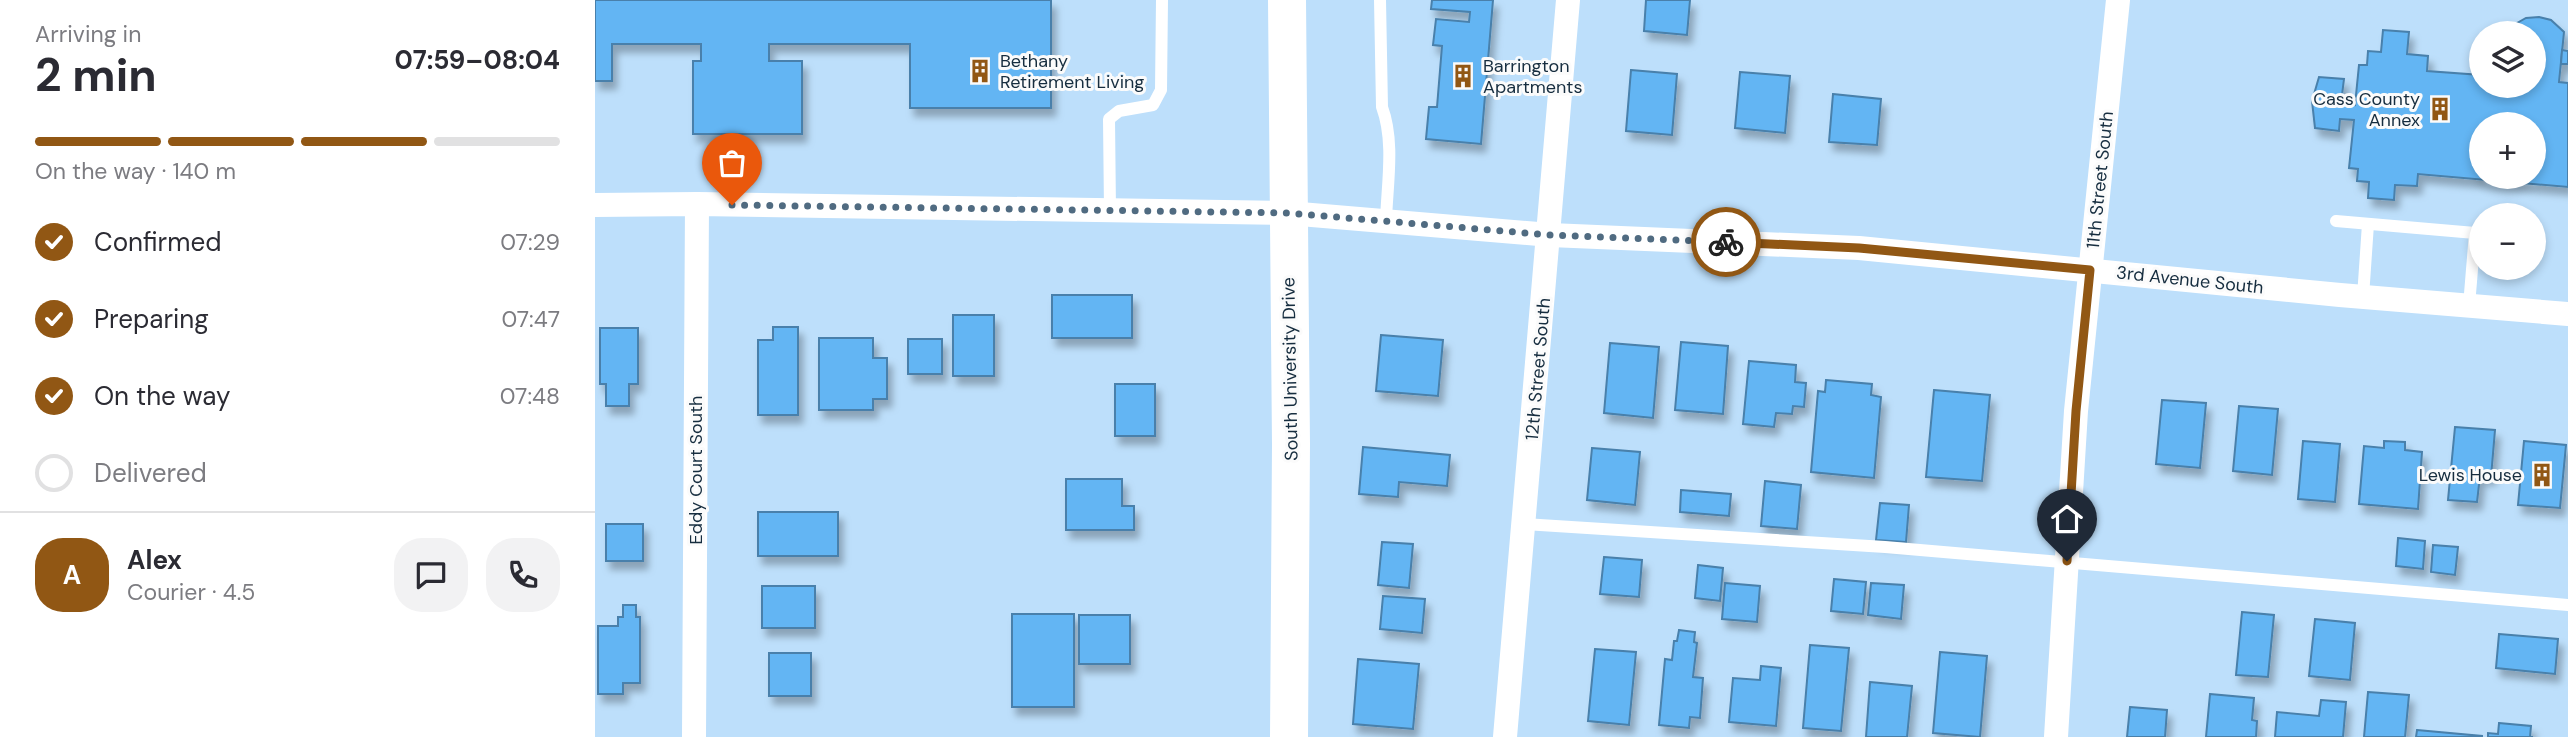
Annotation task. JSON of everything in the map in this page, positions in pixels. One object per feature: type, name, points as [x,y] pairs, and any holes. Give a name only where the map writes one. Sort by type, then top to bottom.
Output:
[{"type":"main road","name":"South University Drive","points":[[1287,0],[1291,444],[1289,737]]},
{"type":"street","name":"12th Street South","points":[[1505,737],[1569,0]]},
{"type":"street","name":"11th Street South","points":[[2056,737],[2076,411],[2118,0]]},
{"type":"street","name":"3rd Avenue South","points":[[595,205],[697,204],[1288,213],[1550,235],[1859,248],[2363,298],[2568,314]]},
{"type":"street","name":"Eddy Court South","points":[[694,737],[697,204]]},
{"type":"lane","points":[[1110,211],[1109,119],[1119,111],[1153,104],[1161,90],[1162,0]]},
{"type":"lane","points":[[1380,0],[1382,107],[1387,121],[1389,149],[1386,221]]},
{"type":"lane","points":[[2336,221],[2475,233],[2469,306]]},
{"type":"lane","points":[[2363,298],[2368,224]]},
{"type":"lane","points":[[1524,524],[2067,561],[2568,605]]},
{"type":"building","name":"Bethany Retirement Living","points":[[595,0],[1051,0],[1051,108],[910,108],[910,44],[769,44],[769,61],[802,61],[802,134],[693,134],[693,61],[701,61],[701,44],[612,44],[612,81],[595,81]]},
{"type":"building","name":"Barrington Apartments","points":[[1432,0],[1493,0],[1481,144],[1426,139],[1429,107],[1437,107],[1442,46],[1433,45],[1436,19],[1469,22],[1470,12],[1431,9]]},
{"type":"building","points":[[1646,0],[1690,0],[1687,35],[1644,31]]},
{"type":"building","name":"Cass County Annex","points":[[2539,17],[2551,20],[2564,32],[2559,82],[2568,83],[2568,187],[2546,185],[2546,112],[2469,112],[2469,178],[2418,174],[2417,186],[2395,185],[2394,200],[2368,198],[2369,182],[2357,181],[2358,169],[2349,168],[2354,120],[2340,119],[2339,131],[2315,128],[2312,101],[2319,77],[2344,79],[2341,103],[2355,105],[2359,65],[2367,65],[2368,51],[2381,52],[2383,30],[2409,32],[2407,54],[2428,56],[2427,71],[2469,74],[2469,98],[2546,98],[2546,21],[2521,21]]},
{"type":"building","points":[[2562,50],[2568,51],[2568,64],[2561,64]]},
{"type":"building","points":[[1631,70],[1677,74],[1672,135],[1626,131]]},
{"type":"building","points":[[1740,72],[1790,76],[1785,133],[1735,128]]},
{"type":"building","points":[[1833,94],[1881,99],[1877,145],[1829,142]]},
{"type":"building","points":[[1052,295],[1132,295],[1132,338],[1052,338]]},
{"type":"building","points":[[953,315],[994,315],[994,376],[953,376]]},
{"type":"building","points":[[773,327],[798,327],[798,415],[758,415],[758,340],[773,340]]},
{"type":"building","points":[[600,328],[638,328],[638,384],[629,384],[629,406],[606,406],[606,384],[600,384]]},
{"type":"building","points":[[1381,335],[1443,340],[1438,396],[1376,391]]},
{"type":"building","points":[[819,338],[873,338],[873,358],[887,358],[887,399],[873,399],[873,410],[819,410]]},
{"type":"building","points":[[908,339],[942,339],[942,374],[908,374]]},
{"type":"building","points":[[1681,342],[1728,346],[1723,414],[1675,410]]},
{"type":"building","points":[[1610,343],[1659,347],[1653,418],[1604,413]]},
{"type":"building","points":[[1749,361],[1796,365],[1795,382],[1806,383],[1804,407],[1793,406],[1792,414],[1776,413],[1774,427],[1743,424]]},
{"type":"building","points":[[1826,380],[1872,384],[1871,395],[1881,397],[1874,478],[1811,472],[1818,391],[1825,392]]},
{"type":"building","points":[[1115,384],[1155,384],[1155,436],[1115,436]]},
{"type":"building","points":[[1934,390],[1990,395],[1982,481],[1926,477]]},
{"type":"building","points":[[2162,400],[2206,403],[2200,468],[2156,464]]},
{"type":"building","points":[[2239,406],[2278,409],[2272,475],[2233,471]]},
{"type":"building","points":[[2455,427],[2495,430],[2491,477],[2480,476],[2477,502],[2448,500]]},
{"type":"building","points":[[2303,441],[2340,444],[2335,502],[2298,499]]},
{"type":"building","points":[[2384,441],[2405,442],[2405,450],[2422,452],[2418,509],[2359,504],[2364,446],[2384,448]]},
{"type":"building","name":"Lewis House","points":[[2524,441],[2566,445],[2560,508],[2518,505]]},
{"type":"building","points":[[1363,447],[1450,455],[1447,486],[1399,482],[1398,497],[1359,494]]},
{"type":"building","points":[[1592,448],[1640,452],[1635,505],[1587,500]]},
{"type":"building","points":[[1066,479],[1122,479],[1122,506],[1134,506],[1134,530],[1066,530]]},
{"type":"building","points":[[1765,481],[1801,485],[1797,529],[1761,526]]},
{"type":"building","points":[[1681,490],[1731,494],[1729,516],[1680,512]]},
{"type":"building","points":[[1880,503],[1909,505],[1906,542],[1876,540]]},
{"type":"building","points":[[758,512],[838,512],[838,556],[758,556]]},
{"type":"building","points":[[606,524],[643,524],[643,561],[606,561]]},
{"type":"building","points":[[2398,538],[2425,541],[2423,569],[2396,566]]},
{"type":"building","points":[[1382,542],[1413,544],[1409,588],[1378,585]]},
{"type":"building","points":[[2433,545],[2458,547],[2455,575],[2431,572]]},
{"type":"building","points":[[1604,557],[1642,560],[1639,597],[1600,594]]},
{"type":"building","points":[[1698,565],[1723,568],[1720,601],[1695,598]]},
{"type":"building","points":[[1834,579],[1866,582],[1863,614],[1831,611]]},
{"type":"building","points":[[1725,583],[1760,586],[1757,622],[1722,619]]},
{"type":"building","points":[[1871,583],[1904,585],[1901,619],[1868,615]]},
{"type":"building","points":[[762,586],[815,586],[815,628],[762,628]]},
{"type":"building","points":[[1383,596],[1425,599],[1422,633],[1380,629]]},
{"type":"building","points":[[623,605],[636,605],[636,617],[640,617],[640,683],[623,683],[623,694],[598,694],[598,626],[618,626],[618,617],[623,617]]},
{"type":"building","points":[[2242,612],[2274,615],[2268,677],[2236,675]]},
{"type":"building","points":[[1012,614],[1074,614],[1074,707],[1012,707]]},
{"type":"building","points":[[1079,615],[1130,615],[1130,664],[1079,664]]},
{"type":"building","points":[[2315,619],[2355,623],[2350,680],[2309,676]]},
{"type":"building","points":[[1679,630],[1695,632],[1694,642],[1697,643],[1693,677],[1703,678],[1700,718],[1690,717],[1689,728],[1659,725],[1665,659],[1672,660],[1674,641],[1677,641]]},
{"type":"building","points":[[2499,634],[2558,639],[2555,674],[2496,668]]},
{"type":"building","points":[[1810,645],[1849,648],[1841,731],[1803,728]]},
{"type":"building","points":[[1595,649],[1636,652],[1629,725],[1588,721]]},
{"type":"building","points":[[1940,652],[1987,656],[1980,737],[1933,733]]},
{"type":"building","points":[[769,653],[811,653],[811,696],[769,696]]},
{"type":"building","points":[[1358,659],[1419,664],[1413,729],[1353,724]]},
{"type":"building","points":[[1761,666],[1781,668],[1776,726],[1729,722],[1733,678],[1760,680]]},
{"type":"building","points":[[1870,682],[1912,686],[1907,737],[1866,737]]},
{"type":"building","points":[[2368,692],[2409,695],[2405,737],[2364,737]]},
{"type":"building","points":[[2210,694],[2254,698],[2252,720],[2257,721],[2256,737],[2206,737]]},
{"type":"building","points":[[2321,700],[2346,702],[2343,737],[2275,737],[2277,712],[2319,716]]},
{"type":"building","points":[[2130,707],[2167,710],[2165,737],[2127,737]]},
{"type":"building","points":[[2499,723],[2531,726],[2530,737],[2488,737],[2488,733],[2498,734]]},
{"type":"building","points":[[2417,730],[2482,736],[2482,737],[2416,737]]},
{"type":"way so far","points":[[732,205],[1288,213],[1550,235],[1726,242]]},
{"type":"place","name":"Bethany Retirement Living","points":[[980,71]]},
{"type":"place","name":"Barrington Apartments","points":[[1463,76]]},
{"type":"place","name":"Cass County Annex","points":[[2440,109]]},
{"type":"place","name":"Lewis House","points":[[2542,475]]},
{"type":"route","points":[[1726,242],[1859,248],[2090,270],[2076,411],[2067,561]]}]
